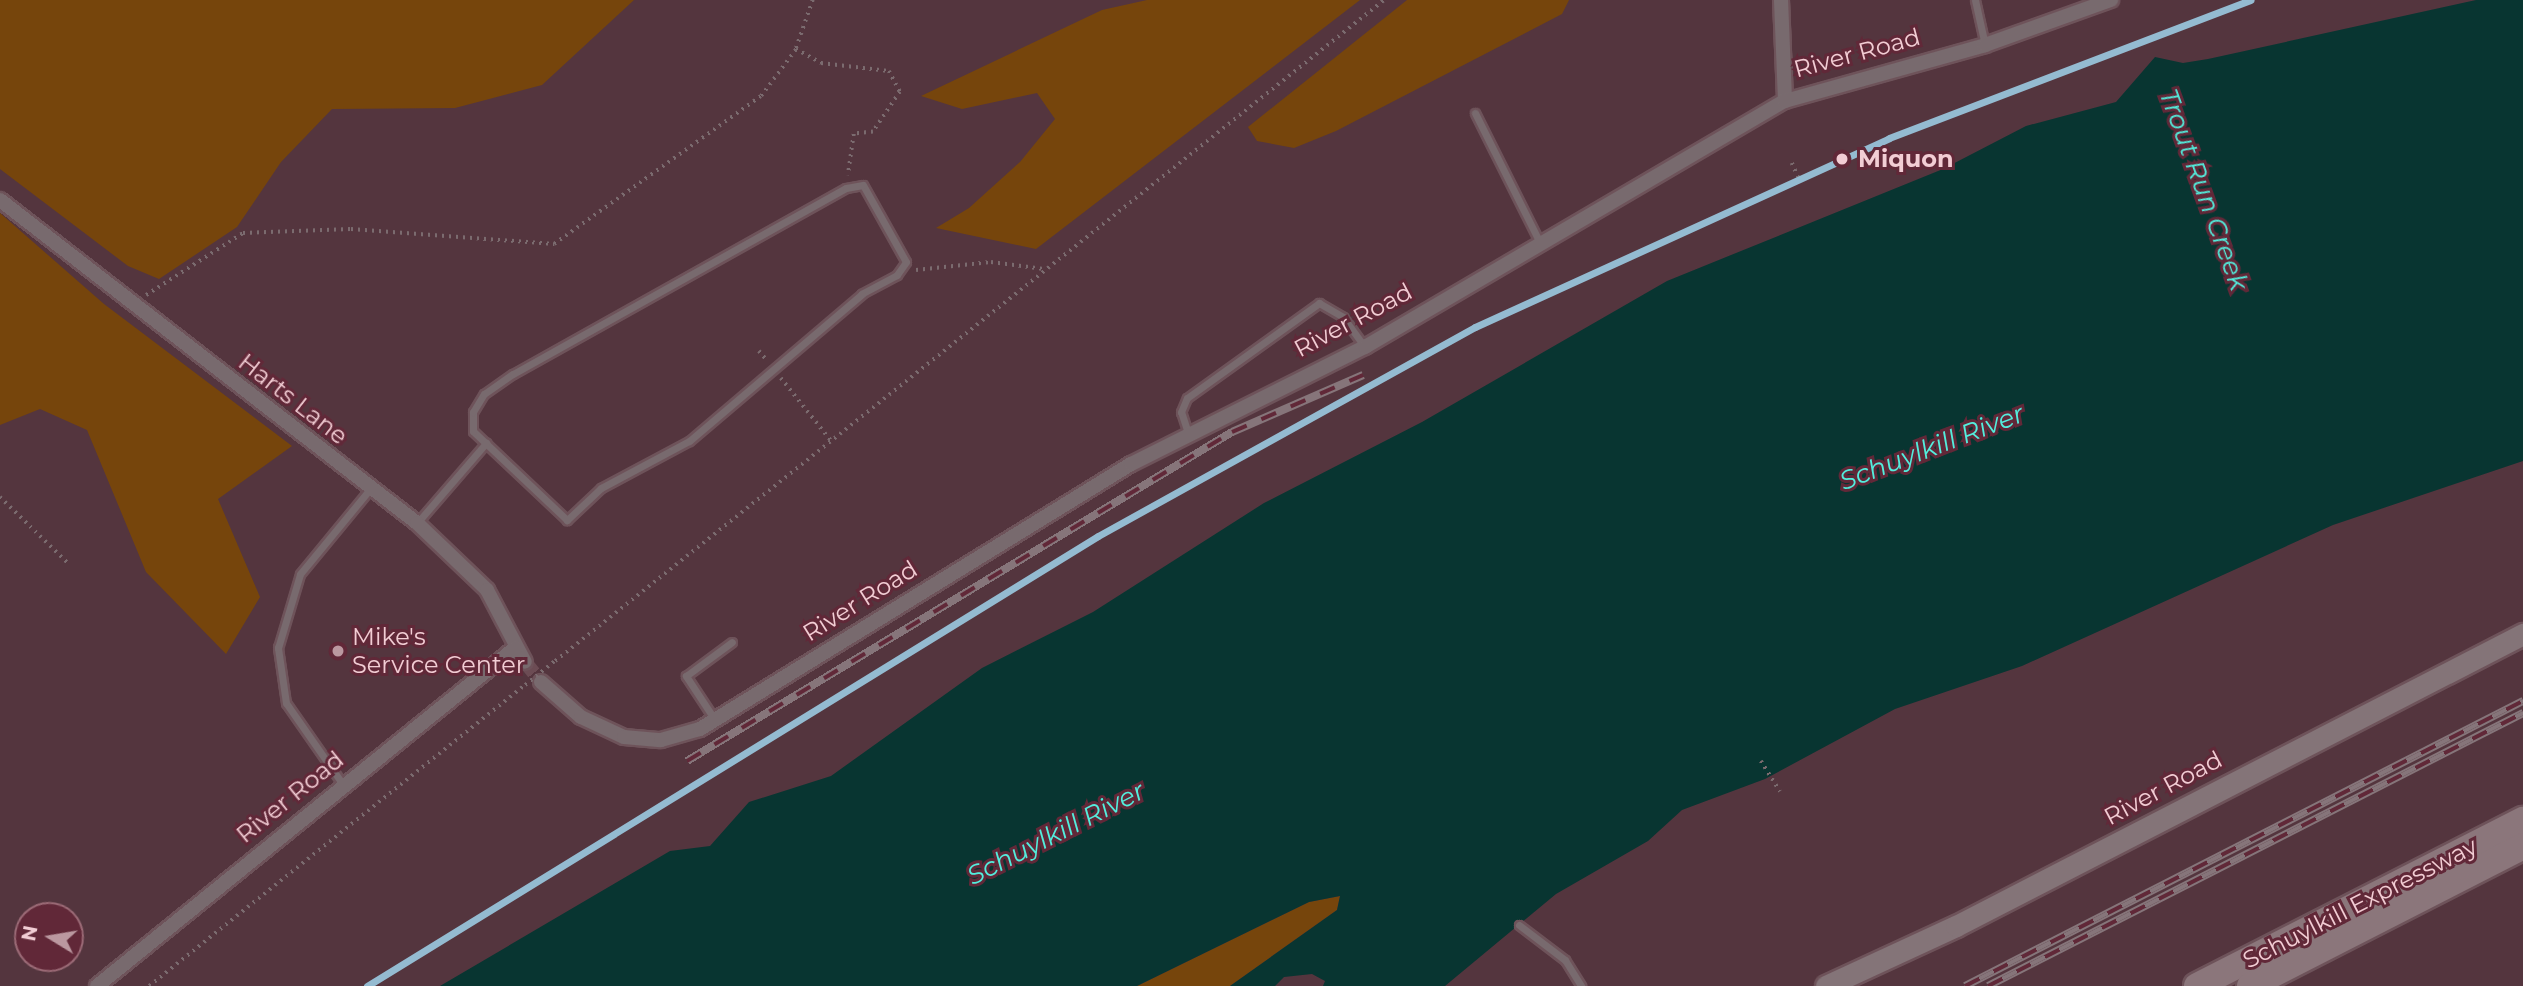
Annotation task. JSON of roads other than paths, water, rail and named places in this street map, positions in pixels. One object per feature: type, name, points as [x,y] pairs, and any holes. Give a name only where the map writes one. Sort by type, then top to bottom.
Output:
[{"type":"highway","name":"Schuylkill Expressway","points":[[2197,986],[2523,820]]},
{"type":"highway","name":"Schuylkill Expressway","points":[[2250,986],[2523,846]]},
{"type":"street","points":[[1781,0],[1785,100]]},
{"type":"street","name":"River Road","points":[[541,682],[602,730],[645,740],[681,736],[715,720],[1188,433],[1365,346],[1541,246],[1785,100],[1985,45],[2111,0]]},
{"type":"street","name":"Harts Lane","points":[[0,200],[417,523],[487,590],[515,648],[525,662]]},
{"type":"street","name":"River Road","points":[[1826,986],[1977,916],[2523,634]]},
{"type":"street","name":"River Road","points":[[97,986],[515,648]]},
{"type":"lane","points":[[1975,0],[1985,45]]},
{"type":"lane","points":[[1475,113],[1541,246]]},
{"type":"lane","points":[[863,185],[906,262],[689,441],[601,488],[567,520],[486,443],[473,431],[473,412],[484,394],[846,188],[863,185]]},
{"type":"lane","points":[[1188,433],[1181,412],[1187,398],[1319,303],[1343,317],[1365,346]]},
{"type":"lane","points":[[417,523],[486,443]]},
{"type":"lane","points":[[344,787],[286,703],[278,648],[300,574],[371,488]]},
{"type":"lane","points":[[715,720],[686,676],[732,642]]},
{"type":"lane","points":[[1519,925],[1565,960],[1581,986]]},
{"type":"water","points":[[2476,0],[2523,0],[2523,461],[2333,525],[2022,666],[1895,709],[1765,779],[1682,810],[1648,841],[1556,894],[1445,986],[1323,986],[1325,981],[1312,974],[1284,977],[1275,986],[1230,986],[1337,910],[1340,896],[1309,902],[1137,986],[440,986],[670,851],[710,846],[749,802],[831,776],[982,668],[1093,612],[1264,503],[1422,422],[1667,281],[1943,169],[2026,126],[2116,102],[2155,57],[2183,63],[2208,59]]},
{"type":"tunnel","points":[[525,662],[541,682]]},
{"type":"railway","points":[[687,761],[1232,432],[1363,375]]},
{"type":"railway","points":[[1965,986],[2523,701]]},
{"type":"railway","points":[[1988,986],[2523,713]]},
{"type":"place","name":"Miquon","points":[[1842,159]]},
{"type":"place","name":"Mike's Service Center","points":[[338,651]]},
{"type":"water label","name":"Trout Run Creek","points":[[2203,190]]},
{"type":"water label","name":"Schuylkill River","points":[[1932,448]]},
{"type":"water label","name":"Schuylkill River","points":[[1056,834]]}]
